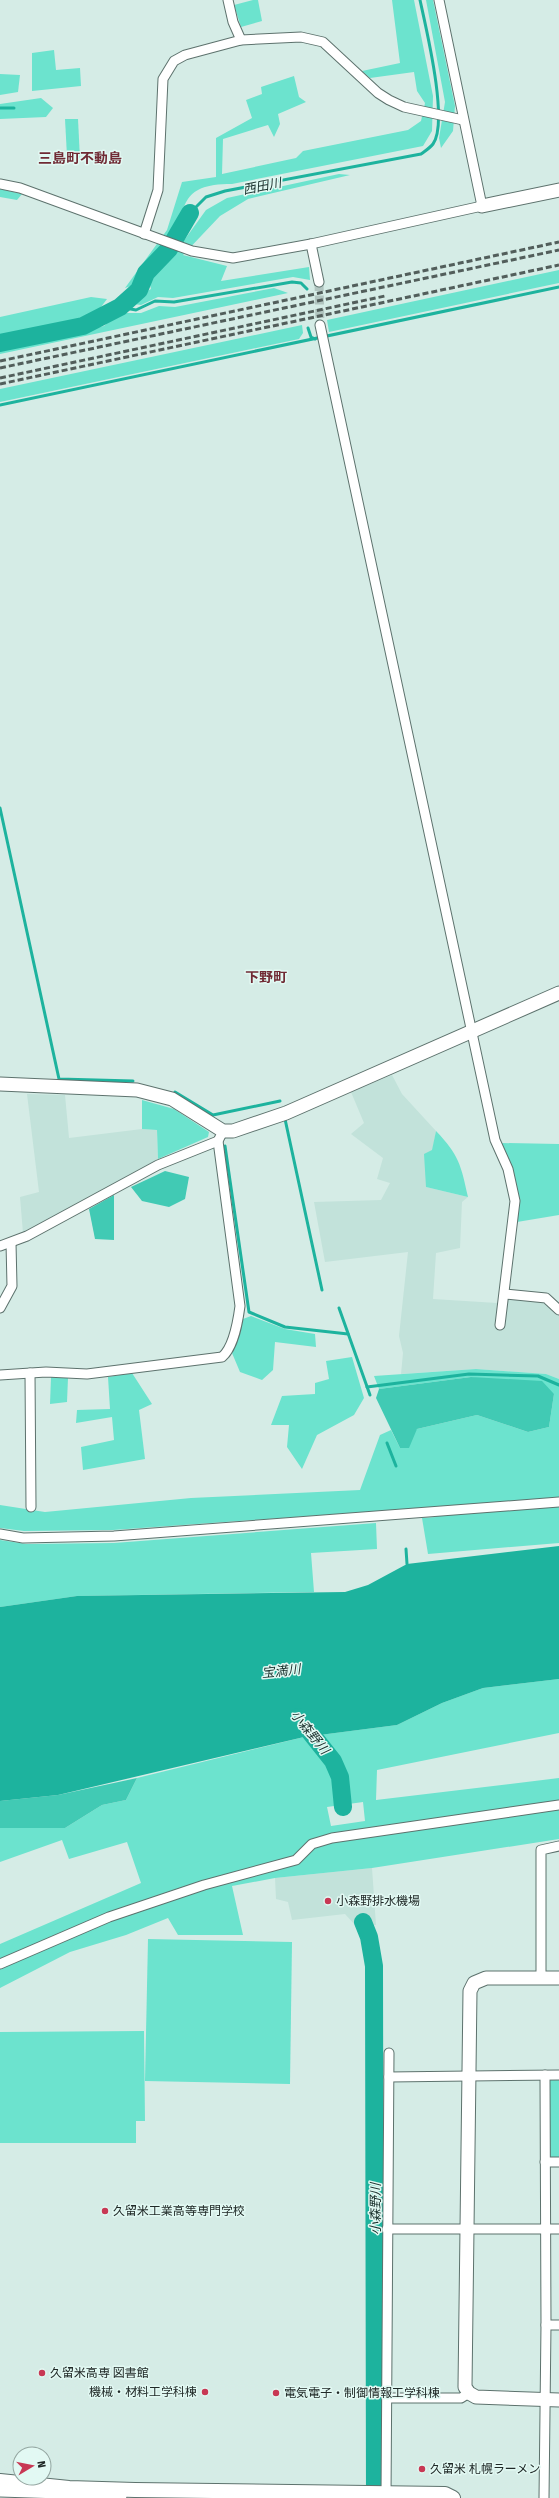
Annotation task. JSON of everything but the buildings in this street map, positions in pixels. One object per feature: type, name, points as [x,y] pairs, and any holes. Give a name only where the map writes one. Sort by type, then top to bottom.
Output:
[{"type":"main road","points":[[0,2481],[69,2488],[135,2490],[192,2495],[445,2494],[453,2498]]},
{"type":"street","points":[[228,0],[233,22],[241,40]]},
{"type":"street","points":[[439,0],[460,120],[482,206]]},
{"type":"street","points":[[144,234],[158,190],[161,98],[167,70],[174,61],[185,55],[241,40],[301,37],[323,42],[378,93],[404,107],[460,120]]},
{"type":"street","points":[[0,184],[20,188],[192,251],[233,258],[311,244],[559,190]]},
{"type":"street","points":[[311,244],[319,282]]},
{"type":"street","points":[[321,328],[495,1140],[508,1169],[515,1201],[505,1294],[500,1325]]},
{"type":"street","points":[[0,1246],[11,1243],[158,1165],[220,1136],[286,1113],[559,992]]},
{"type":"street","points":[[0,1084],[137,1090],[172,1099],[220,1136],[240,1306],[239,1317],[228,1352],[222,1357],[87,1374],[30,1373],[0,1375]]},
{"type":"street","points":[[0,1308],[12,1286],[11,1243]]},
{"type":"street","points":[[505,1294],[546,1298],[559,1310]]},
{"type":"street","points":[[30,1373],[31,1507]]},
{"type":"street","points":[[0,1534],[23,1538],[114,1536],[559,1502]]},
{"type":"street","points":[[0,1964],[109,1917],[204,1885],[296,1860],[312,1844],[332,1838],[559,1805]]},
{"type":"street","points":[[541,1978],[541,1850],[559,1846]]},
{"type":"street","points":[[559,1978],[486,1978],[474,1983],[470,1991],[465,2387],[468,2393],[476,2397],[559,2400]]},
{"type":"street","points":[[386,2495],[388,2398],[387,2229],[389,2053]]},
{"type":"street","points":[[544,2498],[546,2325],[545,2075]]},
{"type":"street","points":[[389,2077],[559,2075]]},
{"type":"street","points":[[545,2162],[559,2162]]},
{"type":"street","points":[[387,2229],[559,2228]]},
{"type":"street","points":[[546,2325],[559,2325]]},
{"type":"street","points":[[388,2398],[461,2398],[468,2393]]},
{"type":"street","points":[[0,2492],[105,2497],[131,2495],[135,2490]]},
{"type":"shaded area","points":[[258,0],[262,21],[241,27],[234,5]]},
{"type":"shaded area","points":[[392,0],[414,0],[433,96],[432,131],[423,146],[232,184],[214,185],[201,188],[193,193],[187,200],[174,231],[159,255],[131,286],[125,288],[167,230],[182,182],[216,177],[216,138],[252,118],[246,100],[262,94],[261,87],[294,76],[299,97],[306,102],[278,114],[280,124],[274,137],[268,125],[223,139],[222,174],[296,158],[303,151],[408,130],[421,121],[425,103],[417,91],[414,72],[370,78],[362,71],[400,63]]},
{"type":"shaded area","points":[[426,0],[433,0],[455,106],[453,131],[441,148],[439,138],[445,102]]},
{"type":"shaded area","points":[[54,50],[56,70],[80,68],[81,86],[32,91],[32,53]]},
{"type":"shaded area","points":[[0,74],[20,75],[18,92],[0,95]]},
{"type":"shaded area","points":[[41,98],[53,108],[46,117],[0,119],[0,104]]},
{"type":"shaded area","points":[[65,119],[78,119],[80,159],[67,156]]},
{"type":"shaded area","points":[[339,174],[350,175],[248,199],[220,216],[183,255],[227,266],[221,281],[309,267],[310,280],[293,277],[173,298],[158,297],[141,305],[133,304],[140,295],[151,289],[148,276],[175,253],[206,210],[227,198]]},
{"type":"shaded area","points":[[0,189],[22,194],[17,200],[0,197]]},
{"type":"shaded area","points":[[559,270],[559,283],[329,332],[327,320]]},
{"type":"shaded area","points":[[274,288],[288,293],[0,354],[0,348],[104,326],[119,313],[141,313],[159,306],[175,307]]},
{"type":"shaded area","points":[[91,297],[107,299],[95,315],[0,337],[0,317]]},
{"type":"shaded area","points":[[302,325],[303,333],[299,339],[0,402],[0,389]]},
{"type":"shaded area","points":[[392,1075],[402,1094],[436,1131],[426,1187],[468,1197],[462,1202],[460,1248],[436,1253],[433,1299],[497,1303],[501,1297],[546,1300],[559,1312],[559,1379],[546,1374],[476,1369],[401,1374],[403,1353],[399,1336],[408,1252],[325,1262],[314,1202],[381,1200],[390,1183],[377,1179],[383,1158],[351,1134],[364,1123],[351,1092]]},
{"type":"shaded area","points":[[27,1094],[65,1095],[69,1138],[142,1129],[157,1130],[158,1159],[23,1233],[20,1197],[39,1192]]},
{"type":"shaded area","points":[[142,1100],[174,1109],[209,1132],[208,1137],[158,1159],[157,1130],[142,1129]]},
{"type":"shaded area","points":[[436,1131],[450,1147],[458,1161],[468,1197],[426,1187],[424,1154],[432,1150]]},
{"type":"shaded area","points":[[501,1143],[559,1144],[559,1215],[517,1222],[516,1190],[512,1172]]},
{"type":"shaded area","points":[[165,1171],[189,1177],[185,1199],[169,1207],[142,1201],[131,1187]]},
{"type":"shaded area","points":[[114,1195],[114,1240],[95,1239],[89,1209]]},
{"type":"shaded area","points":[[251,1316],[285,1329],[315,1334],[316,1347],[275,1342],[273,1370],[262,1380],[240,1372],[232,1353],[243,1319]]},
{"type":"shaded area","points":[[352,1357],[364,1398],[354,1415],[317,1435],[302,1469],[287,1447],[289,1425],[271,1425],[282,1396],[315,1394],[315,1383],[329,1379],[326,1361]]},
{"type":"shaded area","points":[[476,1369],[546,1374],[559,1379],[559,1543],[428,1554],[422,1518],[436,1517],[435,1507],[113,1530],[24,1531],[0,1528],[0,1505],[45,1512],[191,1498],[360,1490],[380,1435],[391,1430],[400,1448],[417,1429],[477,1415],[528,1432],[549,1427],[554,1394],[471,1377],[379,1389],[374,1376]]},
{"type":"shaded area","points":[[132,1373],[152,1404],[139,1410],[145,1459],[83,1470],[81,1447],[114,1440],[112,1417],[76,1423],[77,1410],[110,1409],[108,1377]]},
{"type":"shaded area","points":[[51,1377],[68,1378],[67,1402],[50,1404]]},
{"type":"shaded area","points":[[471,1377],[542,1381],[554,1394],[549,1427],[528,1432],[477,1415],[417,1429],[409,1448],[400,1448],[376,1398],[379,1389]]},
{"type":"shaded area","points":[[376,1523],[377,1549],[311,1553],[314,1592],[77,1596],[0,1607],[0,1540],[26,1544],[114,1543]]},
{"type":"shaded area","points":[[559,1679],[559,1733],[377,1770],[376,1800],[559,1778],[559,1839],[372,1868],[275,1878],[232,1886],[243,1935],[178,1935],[168,1918],[126,1935],[70,1952],[0,1988],[0,1944],[141,1883],[127,1842],[69,1859],[62,1840],[0,1862],[0,1828],[65,1828],[102,1805],[126,1800],[137,1778],[304,1737],[397,1725],[442,1703],[483,1688]],"holes":[[[363,1802],[365,1821],[331,1826],[327,1807]]]},
{"type":"shaded area","points":[[137,1778],[126,1800],[102,1805],[65,1828],[0,1828],[0,1801],[58,1795]]},
{"type":"shaded area","points":[[372,1868],[376,1925],[356,1926],[345,1914],[292,1920],[288,1902],[276,1899],[275,1878]]},
{"type":"shaded area","points":[[148,1939],[292,1942],[290,2084],[145,2081]]},
{"type":"shaded area","points":[[144,2031],[145,2121],[136,2121],[136,2143],[0,2143],[0,2032]]},
{"type":"shaded area","points":[[548,2077],[559,2077],[559,2159],[549,2159]]},
{"type":"water","name":"宝満川","points":[[559,1546],[559,1679],[483,1688],[442,1703],[397,1725],[304,1737],[58,1795],[0,1801],[0,1607],[77,1596],[345,1592],[368,1585],[407,1564]]},
{"type":"waterway","name":"西田川","points":[[190,213],[206,197],[225,191],[421,154],[430,147],[433,144],[437,133],[439,116],[438,96],[431,52],[420,0]]},
{"type":"waterway","points":[[0,108],[14,108]]},
{"type":"waterway","name":"西田川","points":[[0,343],[83,326],[120,307],[139,290],[146,273],[169,249],[190,213]]},
{"type":"waterway","points":[[120,307],[136,310],[155,301],[174,302],[292,282],[301,283],[307,289]]},
{"type":"waterway","points":[[0,405],[559,287]]},
{"type":"waterway","points":[[308,328],[311,337],[315,339]]},
{"type":"waterway","points":[[0,808],[59,1079],[133,1081]]},
{"type":"waterway","points":[[175,1092],[213,1115],[280,1101]]},
{"type":"waterway","points":[[285,1119],[322,1290]]},
{"type":"waterway","points":[[225,1146],[249,1312],[285,1327],[348,1334]]},
{"type":"waterway","points":[[339,1308],[370,1395]]},
{"type":"waterway","points":[[367,1387],[469,1374],[538,1376],[559,1385]]},
{"type":"waterway","points":[[387,1443],[396,1466]]},
{"type":"waterway","points":[[406,1549],[407,1564]]},
{"type":"waterway","name":"小森野川","points":[[298,1717],[333,1761],[340,1777],[343,1807]]},
{"type":"waterway","name":"小森野川","points":[[363,1922],[369,1937],[374,1966],[375,2498]]},
{"type":"tunnel","points":[[319,282],[320,325]]},
{"type":"railway","points":[[0,361],[559,242]]},
{"type":"railway","points":[[0,368],[559,250]]},
{"type":"railway","points":[[0,384],[559,265]]},
{"type":"railway","points":[[0,378],[385,296]]},
{"type":"place","name":"小森野排水機場","points":[[328,1901]]},
{"type":"place","name":"久留米工業高等専門学校","points":[[105,2211]]},
{"type":"place","name":"久留米高専 図書館","points":[[42,2373]]},
{"type":"place","name":"機械・材料工学科棟","points":[[205,2392]]},
{"type":"place","name":"電気電子・制御情報工学科棟","points":[[276,2393]]},
{"type":"place","name":"久留米 札幌ラーメン","points":[[422,2469]]},
{"type":"district","name":"三島町不動島","points":[[80,158]]},
{"type":"district","name":"下野町","points":[[266,977]]}]
